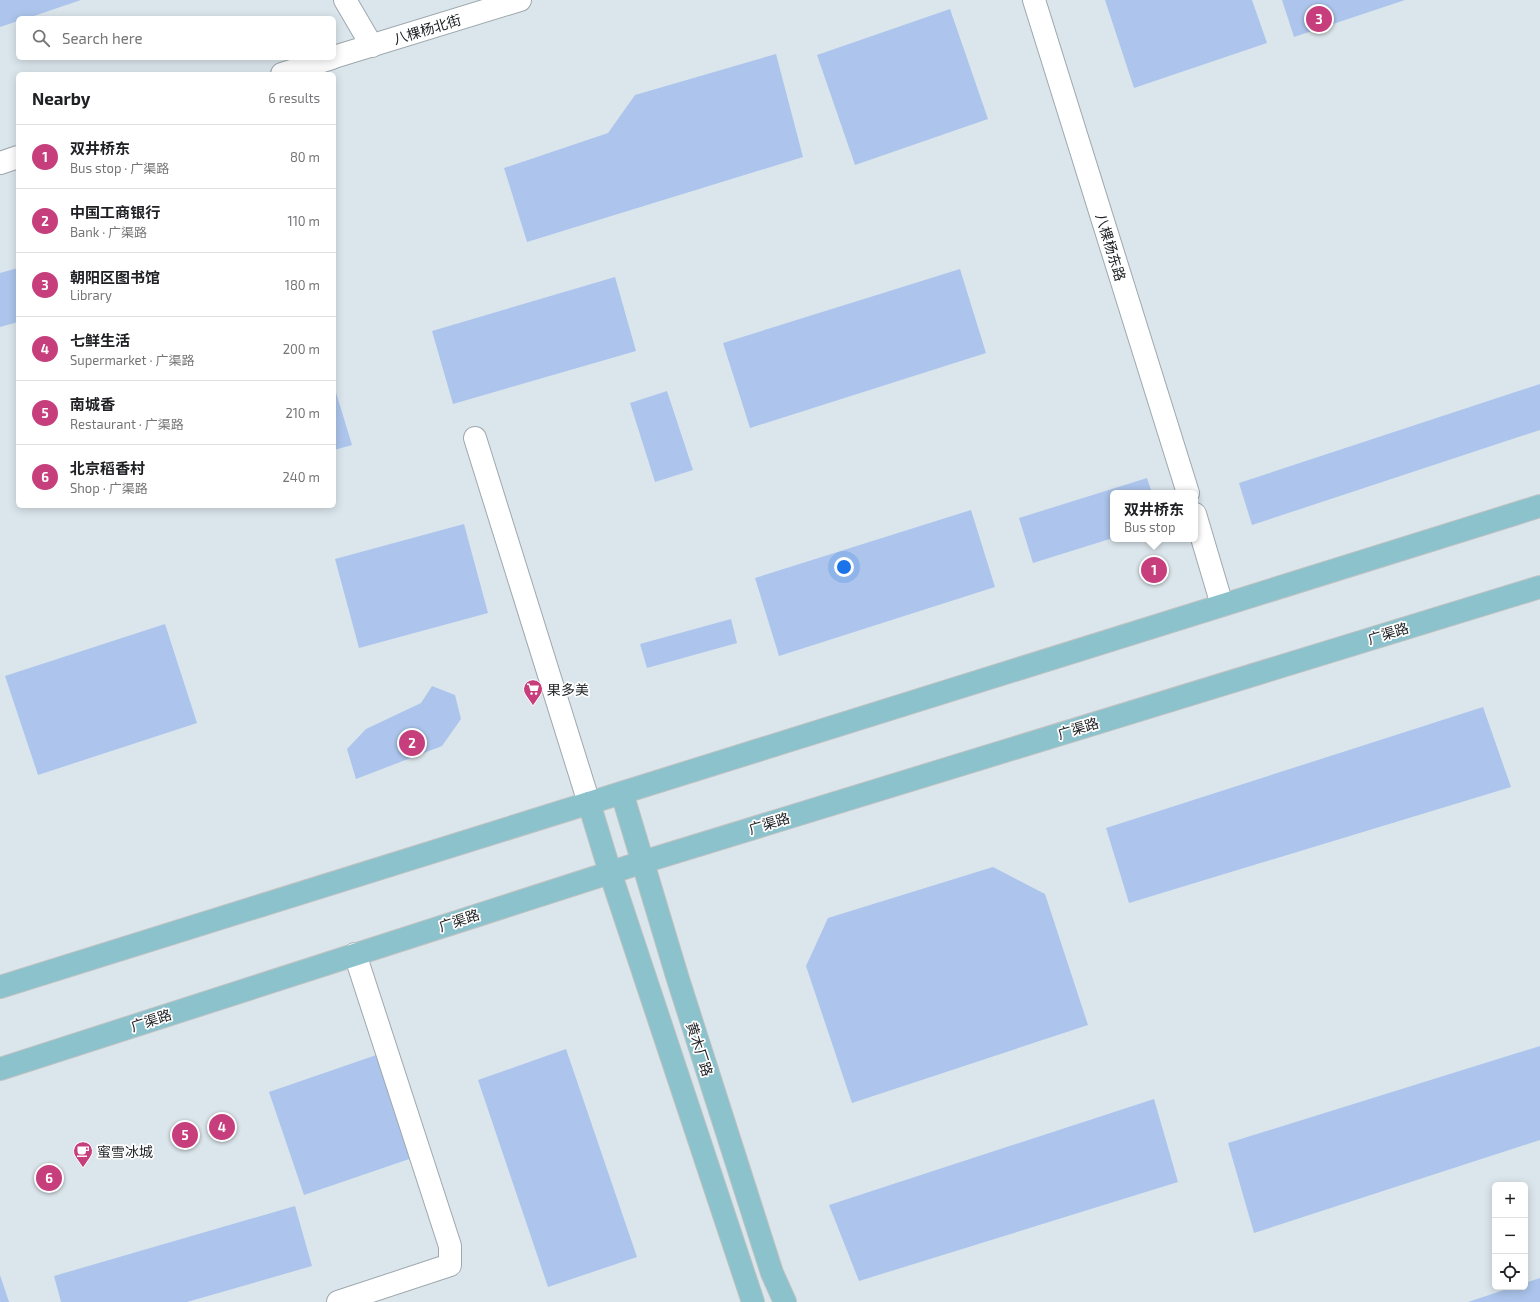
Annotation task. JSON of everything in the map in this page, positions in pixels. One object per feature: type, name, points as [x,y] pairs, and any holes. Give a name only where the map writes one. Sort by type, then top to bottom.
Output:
[{"type":"main road","points":[[0,987],[1540,506]]},
{"type":"main road","name":"广渠路","points":[[0,1069],[610,872],[1540,587]]},
{"type":"main road","name":"黄木厂路","points":[[622,793],[679,983],[772,1273],[785,1302]]},
{"type":"main road","name":"黄木厂路","points":[[589,803],[610,872],[753,1302]]},
{"type":"street","points":[[345,0],[372,46]]},
{"type":"street","name":"八棵杨北街","points":[[336,57],[520,0]]},
{"type":"street","name":"八棵杨东路","points":[[1034,0],[1187,490]]},
{"type":"street","name":"八棵杨北街","points":[[288,72],[327,60]]},
{"type":"street","points":[[0,163],[16,158]]},
{"type":"street","points":[[476,438],[589,803]]},
{"type":"street","points":[[1198,524],[1222,605]]},
{"type":"street","points":[[338,1302],[450,1265],[450,1246],[355,954]]},
{"type":"building","points":[[0,0],[81,0],[34,16],[16,16],[16,22],[0,27]]},
{"type":"building","points":[[1105,0],[1252,0],[1267,43],[1134,88]]},
{"type":"building","points":[[1282,0],[1405,0],[1294,37]]},
{"type":"building","points":[[950,9],[988,119],[855,165],[817,55]]},
{"type":"building","points":[[776,54],[803,157],[527,242],[504,168],[608,133],[635,95]]},
{"type":"building","points":[[16,269],[16,323],[0,327],[0,273]]},
{"type":"building","points":[[960,269],[986,353],[750,428],[723,343]]},
{"type":"building","points":[[615,277],[636,351],[453,404],[432,331]]},
{"type":"building","points":[[1540,384],[1540,430],[1252,525],[1239,483]]},
{"type":"building","points":[[667,391],[693,470],[655,482],[630,403]]},
{"type":"building","points":[[336,393],[352,445],[336,449]]},
{"type":"building","points":[[1147,478],[1151,490],[1110,490],[1110,539],[1033,563],[1019,518]]},
{"type":"building","points":[[971,510],[995,587],[779,656],[755,578]]},
{"type":"building","points":[[464,524],[488,613],[359,648],[335,559]]},
{"type":"building","points":[[731,619],[737,643],[647,668],[640,644]]},
{"type":"building","points":[[165,624],[197,723],[38,775],[5,676]]},
{"type":"building","points":[[432,686],[455,695],[461,719],[442,746],[356,779],[347,749],[366,729],[421,703]]},
{"type":"building","points":[[1483,707],[1511,787],[1129,903],[1106,828]]},
{"type":"building","points":[[993,867],[1045,894],[1088,1025],[852,1103],[806,966],[828,918]]},
{"type":"building","points":[[1540,1046],[1540,1140],[1254,1233],[1228,1143]]},
{"type":"building","points":[[566,1049],[637,1257],[548,1287],[478,1080]]},
{"type":"building","points":[[388,1051],[424,1154],[304,1195],[269,1092]]},
{"type":"building","points":[[1154,1099],[1178,1182],[859,1281],[829,1205]]},
{"type":"building","points":[[295,1206],[312,1266],[187,1302],[61,1302],[54,1276]]},
{"type":"building","points":[[0,1275],[9,1302],[0,1302]]},
{"type":"building","points":[[1540,1278],[1540,1302],[1468,1302],[1504,1290],[1528,1290],[1528,1282]]},
{"type":"place","name":"朝阳区图书馆","points":[[1319,19]]},
{"type":"place","name":"双井桥东","points":[[1154,570]]},
{"type":"place","name":"果多美","points":[[533,706]]},
{"type":"place","name":"中国工商银行","points":[[412,743]]},
{"type":"place","name":"七鲜生活","points":[[222,1127]]},
{"type":"place","name":"南城香","points":[[185,1135]]},
{"type":"place","name":"蜜雪冰城","points":[[83,1168]]},
{"type":"place","name":"北京稻香村","points":[[49,1178]]}]
